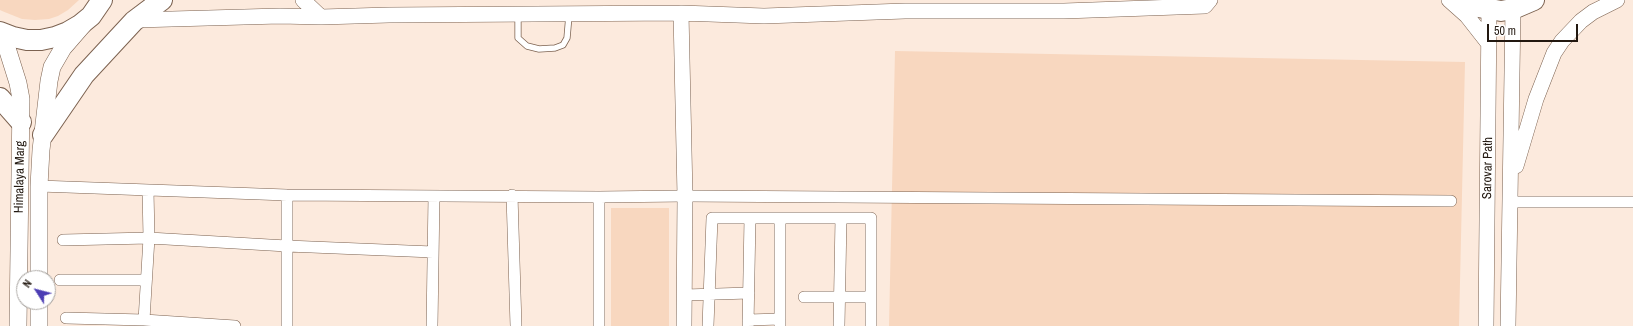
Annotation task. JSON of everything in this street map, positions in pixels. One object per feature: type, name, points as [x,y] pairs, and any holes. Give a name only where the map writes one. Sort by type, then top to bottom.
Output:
[{"type":"highway","points":[[43,135],[84,75],[136,20],[162,0]]},
{"type":"highway","points":[[1463,0],[1478,8],[1489,10],[1513,9],[1534,0]]},
{"type":"highway","points":[[0,32],[27,40],[41,40],[55,37],[80,25],[99,5]]},
{"type":"highway","points":[[0,98],[21,122]]},
{"type":"main road","name":"Himalaya Marg","points":[[39,270],[39,186],[49,80],[52,67],[63,48],[99,5]]},
{"type":"main road","name":"Himalaya Marg","points":[[0,32],[7,48],[18,83],[20,99],[21,122],[18,326]]},
{"type":"main road","points":[[39,310],[39,326]]},
{"type":"street","points":[[303,0],[321,17]]},
{"type":"street","points":[[136,20],[280,16],[321,17],[389,15],[682,13],[764,16],[905,11],[1064,11],[1205,6],[1210,0]]},
{"type":"street","points":[[1449,0],[1467,16],[1489,44]]},
{"type":"street","points":[[1510,186],[1536,98],[1554,53],[1562,41],[1581,21],[1593,12],[1617,0]]},
{"type":"street","points":[[1508,326],[1513,9]]},
{"type":"street","name":"Sarovar Path","points":[[1486,326],[1489,10]]},
{"type":"street","points":[[682,13],[685,196],[684,326]]},
{"type":"street","points":[[39,186],[287,195],[1451,201]]},
{"type":"street","points":[[144,320],[148,238],[148,190]]},
{"type":"street","points":[[287,195],[287,326]]},
{"type":"street","points":[[512,195],[516,326]]},
{"type":"street","points":[[432,326],[434,196]]},
{"type":"street","points":[[599,197],[599,326]]},
{"type":"street","points":[[1510,202],[1633,202]]},
{"type":"street","points":[[708,326],[712,218],[871,218],[871,326]]},
{"type":"street","points":[[750,218],[748,323],[780,322],[780,218]]},
{"type":"street","points":[[839,326],[841,297],[841,218]]},
{"type":"street","points":[[63,240],[148,238],[433,252]]},
{"type":"street","points":[[60,280],[146,280]]},
{"type":"street","points":[[684,295],[749,293]]},
{"type":"street","points":[[804,297],[871,297]]},
{"type":"street","points":[[66,318],[105,323],[144,320],[235,326]]},
{"type":"lane","points":[[518,14],[518,38],[527,46],[555,48],[563,45],[568,38],[569,14]]},
{"type":"shaded area","points":[[0,0],[79,0],[68,10],[58,16],[49,19],[35,20],[22,19],[0,10]]},
{"type":"shaded area","points":[[895,51],[1465,62],[1459,326],[889,326]]},
{"type":"shaded area","points":[[611,208],[669,208],[669,326],[611,326]]}]
